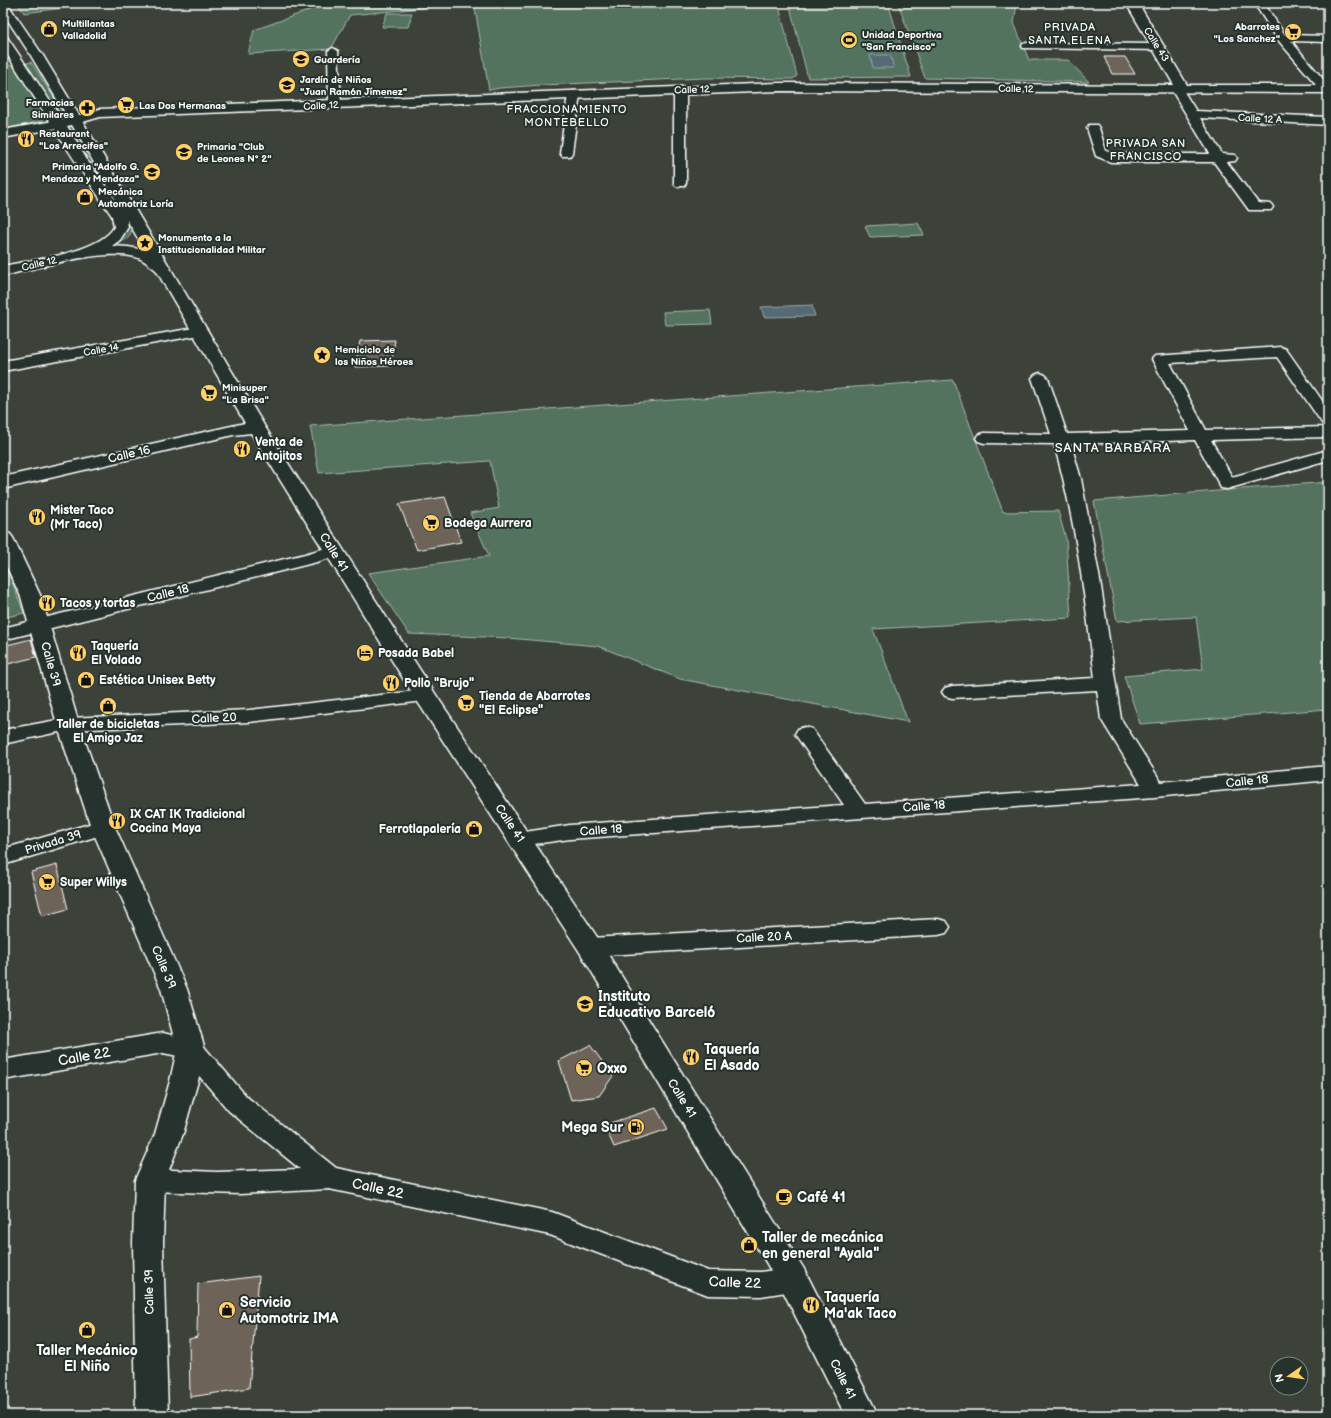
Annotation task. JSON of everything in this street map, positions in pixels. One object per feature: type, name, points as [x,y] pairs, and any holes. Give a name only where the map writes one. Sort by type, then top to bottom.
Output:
[{"type":"main road","name":"Calle 43","points":[[1132,3],[1160,48],[1181,88]]},
{"type":"main road","name":"Calle 41","points":[[3,5],[36,54],[75,119],[256,427],[426,696],[590,947],[793,1279],[862,1415]]},
{"type":"main road","points":[[3,40],[59,124],[80,160],[119,216],[121,227],[114,238],[100,248],[85,253]]},
{"type":"main road","points":[[14,57],[36,54]]},
{"type":"main road","name":"Calle 12","points":[[59,124],[100,113],[680,90],[803,87],[1325,89]]},
{"type":"main road","name":"Calle 12","points":[[3,272],[145,239]]},
{"type":"main road","points":[[85,253],[128,251],[145,255],[157,262],[160,266]]},
{"type":"main road","name":"Calle 16","points":[[3,483],[233,430],[256,427]]},
{"type":"main road","name":"Calle 39","points":[[3,538],[31,597],[68,724],[103,827],[174,989],[190,1049],[184,1081],[169,1134],[150,1180],[148,1243],[152,1415]]},
{"type":"street","points":[[1259,3],[1282,38],[1325,89]]},
{"type":"street","points":[[1282,38],[1328,39]]},
{"type":"street","points":[[1027,46],[1160,48]]},
{"type":"street","points":[[333,51],[335,104]]},
{"type":"street","points":[[1181,88],[1193,114],[1225,158]]},
{"type":"street","points":[[1181,88],[1206,116],[1225,158]]},
{"type":"street","points":[[680,90],[680,183]]},
{"type":"street","points":[[566,153],[574,94]]},
{"type":"street","name":"Calle 12 A","points":[[1193,114],[1206,116],[1328,121]]},
{"type":"street","points":[[3,134],[59,124]]},
{"type":"street","points":[[1093,128],[1100,153],[1111,158],[1225,158]]},
{"type":"street","name":"Calle 14","points":[[3,366],[200,331]]},
{"type":"street","points":[[1328,420],[1281,352],[1160,359],[1227,484],[1328,455]]},
{"type":"street","points":[[1040,378],[1062,439],[1073,479],[1091,580],[1111,719],[1155,790]]},
{"type":"street","points":[[984,438],[1062,439],[1328,432]]},
{"type":"street","name":"Calle 18","points":[[3,634],[311,558],[333,551]]},
{"type":"street","points":[[952,692],[1106,683]]},
{"type":"street","name":"Calle 20","points":[[3,737],[68,724],[248,716],[426,696]]},
{"type":"street","points":[[805,734],[859,811]]},
{"type":"street","name":"Calle 18","points":[[520,839],[570,832],[1155,790],[1328,773]]},
{"type":"street","name":"Privada 39","points":[[3,857],[103,827]]},
{"type":"street","name":"Calle 20 A","points":[[590,947],[938,927]]},
{"type":"street","name":"Calle 22","points":[[3,1070],[163,1043],[190,1049],[238,1104],[329,1178],[552,1224],[708,1283],[761,1284],[793,1279]]},
{"type":"street","points":[[150,1180],[229,1184],[269,1183],[329,1178]]},
{"type":"green space","points":[[17,3],[103,3],[24,13]]},
{"type":"green space","points":[[302,3],[474,3],[350,15],[331,49],[248,54],[254,30],[310,10]]},
{"type":"green space","points":[[474,3],[778,3],[797,76],[793,79],[705,78],[541,85],[489,90]]},
{"type":"green space","name":"Unidad Deportiva \"San Francisco\"","points":[[789,3],[888,3],[911,77],[808,78]]},
{"type":"green space","points":[[898,3],[1017,3],[1014,23],[1029,60],[1068,60],[1089,82],[925,78]]},
{"type":"green space","points":[[387,13],[412,13],[408,27],[382,27]]},
{"type":"green space","points":[[31,62],[63,113],[57,113],[24,64]]},
{"type":"green space","points":[[13,65],[44,111],[37,113],[44,121],[3,129],[3,66]]},
{"type":"green space","points":[[71,123],[93,157],[86,158],[65,124]]},
{"type":"green space","points":[[94,162],[132,223],[130,236],[125,240],[118,240],[122,236],[88,163]]},
{"type":"green space","points":[[918,223],[924,235],[870,237],[865,226]]},
{"type":"green space","points":[[710,310],[712,324],[665,325],[663,312]]},
{"type":"green space","points":[[953,380],[1003,512],[1058,511],[1066,539],[1071,618],[873,629],[908,722],[680,679],[598,646],[508,638],[409,634],[368,573],[489,556],[470,513],[499,508],[490,461],[319,473],[310,426]]},
{"type":"green space","points":[[1328,482],[1328,709],[1140,724],[1124,676],[1203,669],[1196,617],[1117,621],[1094,501]]},
{"type":"green space","points":[[3,559],[24,613],[3,618]]},
{"type":"water","points":[[870,55],[890,55],[894,68],[873,68]]},
{"type":"water","points":[[812,305],[815,316],[764,317],[761,307]]},
{"type":"building","points":[[1104,57],[1125,57],[1135,74],[1112,74]]},
{"type":"building","points":[[395,340],[391,366],[355,367],[360,341]]},
{"type":"building","name":"Bodega Aurrera","points":[[445,497],[461,542],[417,550],[399,504]]},
{"type":"building","points":[[31,639],[36,657],[8,664],[3,646]]},
{"type":"building","name":"Super Willys","points":[[57,865],[68,909],[42,916],[31,872]]},
{"type":"building","name":"Oxxo","points":[[590,1045],[613,1076],[599,1096],[571,1100],[559,1061]]},
{"type":"building","name":"Mega Sur","points":[[656,1108],[668,1129],[614,1147],[604,1125]]},
{"type":"building","name":"Servicio Automotriz IMA","points":[[259,1276],[249,1388],[190,1397],[189,1339],[197,1337],[198,1284]]},
{"type":"place","name":"Multillantas Valladolid","points":[[49,29]]},
{"type":"place","name":"Abarrotes \"Los Sanchez\"","points":[[1293,32]]},
{"type":"place","name":"Unidad Deportiva \"San Francisco\"","points":[[849,40]]},
{"type":"place","name":"Guardería","points":[[301,59]]},
{"type":"place","name":"Jardín de Niños \"Juan Ramón Jímenez\"","points":[[287,85]]},
{"type":"place","name":"Las Dos Hermanas","points":[[126,105]]},
{"type":"place","name":"Farmacias Similares","points":[[87,108]]},
{"type":"place","name":"Restaurant \"Los Arrecifes\"","points":[[26,139]]},
{"type":"place","name":"Primaria \"Club de Leones N° 2\"","points":[[184,152]]},
{"type":"place","name":"Primaria \"Adolfo G. Mendoza y Mendoza\"","points":[[152,172]]},
{"type":"place","name":"Mecánica Automotriz Loría","points":[[85,197]]},
{"type":"place","name":"Monumento a la Institucionalidad Militar","points":[[145,243]]},
{"type":"place","name":"Hemiciclo de los Niños Héroes","points":[[322,355]]},
{"type":"place","name":"Minisuper \"La Brisa\"","points":[[209,393]]},
{"type":"place","name":"Venta de Antojitos","points":[[242,449]]},
{"type":"place","name":"Mister Taco (Mr Taco)","points":[[37,517]]},
{"type":"place","name":"Bodega Aurrera","points":[[431,523]]},
{"type":"place","name":"Tacos y tortas","points":[[47,603]]},
{"type":"place","name":"Taquería El Volado","points":[[78,653]]},
{"type":"place","name":"Posada Babel","points":[[365,653]]},
{"type":"place","name":"Estética Unisex Betty","points":[[86,680]]},
{"type":"place","name":"Pollo \"Brujo\"","points":[[391,683]]},
{"type":"place","name":"Tienda de Abarrotes \"El Eclipse\"","points":[[466,703]]},
{"type":"place","name":"Taller de bicicletas El Amigo Jaz","points":[[108,706]]},
{"type":"place","name":"IX CAT IK Tradicional Cocina Maya","points":[[117,821]]},
{"type":"place","name":"Ferrotlapalería","points":[[474,829]]},
{"type":"place","name":"Super Willys","points":[[47,882]]},
{"type":"place","name":"Instituto Educativo Barceló","points":[[585,1004]]},
{"type":"place","name":"Taquería El Asado","points":[[691,1057]]},
{"type":"place","name":"Oxxo","points":[[584,1068]]},
{"type":"place","name":"Mega Sur","points":[[636,1127]]},
{"type":"place","name":"Café 41","points":[[784,1197]]},
{"type":"place","name":"Taller de mecánica en general \"Ayala\"","points":[[749,1245]]},
{"type":"place","name":"Taquería Ma'ak Taco","points":[[811,1305]]},
{"type":"place","name":"Servicio Automotriz IMA","points":[[227,1310]]},
{"type":"place","name":"Taller Mecánico El Niño","points":[[87,1330]]},
{"type":"district","name":"PRIVADA SANTA ELENA","points":[[1070,33]]},
{"type":"district","name":"FRACCIONAMIENTO MONTEBELLO","points":[[567,115]]},
{"type":"district","name":"PRIVADA SAN FRANCISCO","points":[[1146,149]]},
{"type":"district","name":"SANTA BARBARA","points":[[1113,447]]}]
